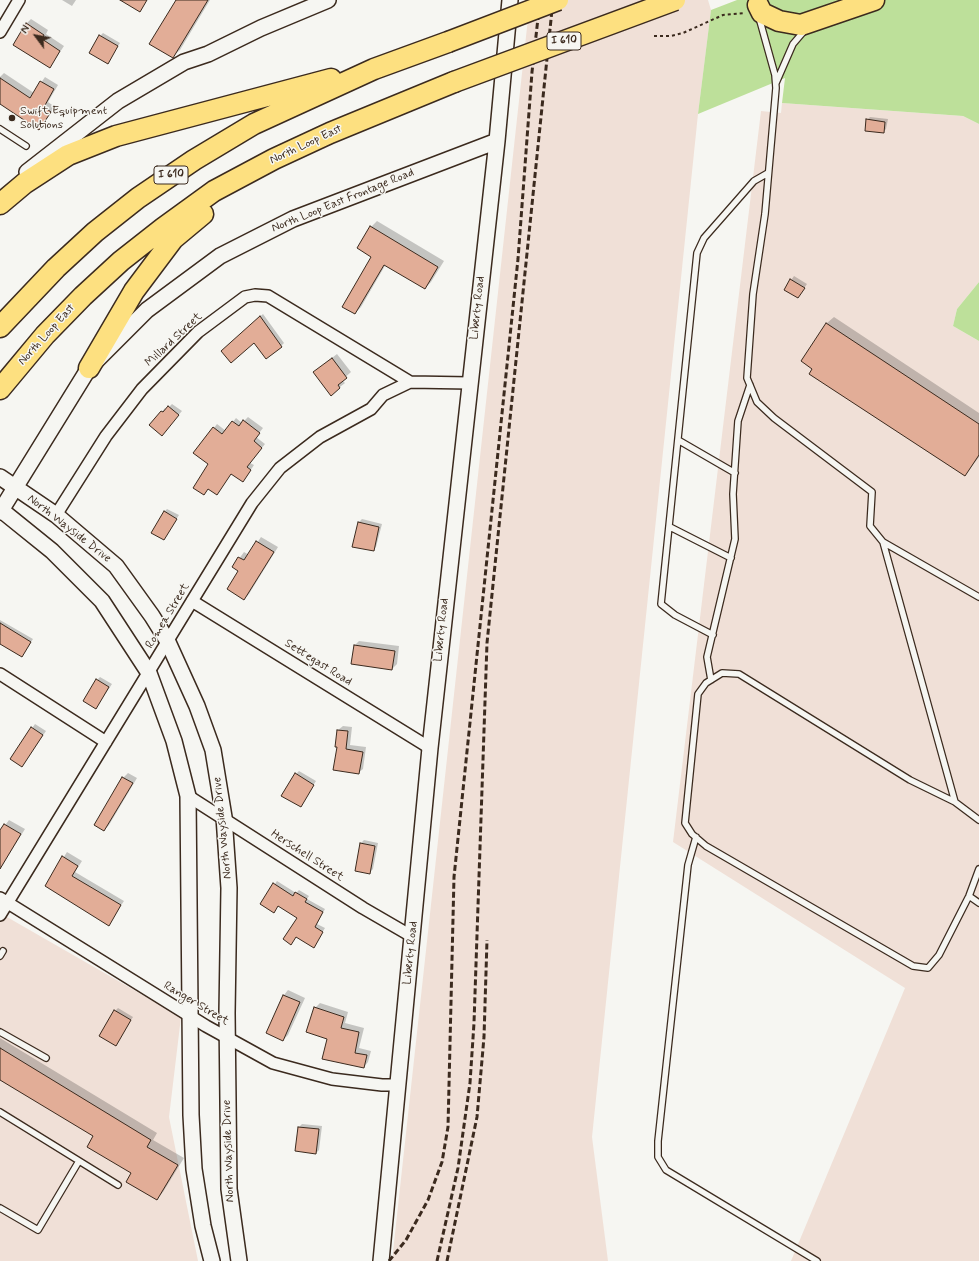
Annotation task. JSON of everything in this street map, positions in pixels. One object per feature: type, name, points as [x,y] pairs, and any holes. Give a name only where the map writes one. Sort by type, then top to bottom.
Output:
[{"type":"highway","name":"I 610","points":[[0,327],[56,268],[95,232],[138,198],[188,164],[254,124],[374,69],[558,0]]},
{"type":"highway","name":"North Loop East","points":[[0,389],[45,335],[83,296],[121,261],[214,191],[274,159],[330,133],[454,82],[675,0]]},
{"type":"highway","points":[[759,6],[779,21],[800,25],[874,0]]},
{"type":"highway","points":[[0,204],[25,183],[68,155],[116,136],[286,90],[374,69]]},
{"type":"highway","points":[[89,368],[134,291],[172,239],[274,159]]},
{"type":"main road","points":[[0,200],[35,165],[118,101],[184,62],[208,54],[261,28],[326,0]]},
{"type":"main road","name":"Liberty Road","points":[[380,1261],[413,937],[430,748],[497,141],[510,0]]},
{"type":"main road","name":"North Loop East Frontage Road","points":[[0,510],[16,488],[89,368],[147,310],[220,256],[293,218],[497,141]]},
{"type":"main road","name":"North Wayside Drive","points":[[0,477],[56,515],[116,566],[152,616],[167,640],[197,706],[213,750],[224,817],[229,888],[227,1037],[229,1189],[239,1261]]},
{"type":"main road","points":[[0,510],[52,551],[102,601],[149,673],[174,741],[188,796],[190,1115],[194,1169],[202,1226],[212,1261]]},
{"type":"street","points":[[0,32],[19,0]]},
{"type":"street","name":"Millard Street","points":[[56,515],[106,436],[142,389],[198,332],[245,297],[255,295],[268,296],[410,382],[470,384]]},
{"type":"street","name":"Romea Street","points":[[0,915],[4,900],[106,742],[252,503],[280,468],[320,437],[371,409],[383,395],[410,382]]},
{"type":"street","name":"Settegast Road","points":[[192,601],[430,748]]},
{"type":"street","points":[[0,674],[106,742]]},
{"type":"street","name":"Herschell Street","points":[[188,796],[224,817],[363,908],[413,937]]},
{"type":"street","name":"Ranger Street","points":[[4,900],[190,1016],[273,1063],[332,1079],[382,1085],[397,1085]]},
{"type":"lane","points":[[759,6],[760,21],[770,51],[775,83],[766,214],[753,294],[747,378],[757,402],[774,418],[872,492],[870,526],[883,542],[979,597]]},
{"type":"lane","points":[[775,83],[781,75],[793,44],[812,21]]},
{"type":"lane","points":[[0,129],[26,146]]},
{"type":"lane","points":[[713,636],[675,615],[661,604],[697,253],[704,238],[754,181],[768,173]]},
{"type":"lane","points":[[711,680],[708,657],[735,539],[733,494],[738,421],[750,384]]},
{"type":"lane","points":[[678,440],[735,473]]},
{"type":"lane","points":[[670,527],[731,558]]},
{"type":"lane","points":[[883,542],[955,802]]},
{"type":"lane","points":[[979,820],[955,802],[910,780],[739,674],[722,674],[706,683],[698,694],[685,823],[696,837],[721,855],[913,966],[928,968],[939,955],[979,870]]},
{"type":"lane","points":[[696,837],[688,865],[658,1141],[658,1157],[666,1170],[817,1261]]},
{"type":"lane","points":[[968,896],[979,903]]},
{"type":"lane","points":[[0,1032],[46,1058]]},
{"type":"lane","points":[[0,1112],[118,1185]]},
{"type":"lane","points":[[0,1208],[38,1230],[79,1161]]},
{"type":"path","points":[[654,36],[671,36],[683,33],[723,15],[759,6]]},
{"type":"shaded area","points":[[530,0],[708,0],[711,10],[698,114],[592,1137],[608,1261],[392,1261]]},
{"type":"shaded area","points":[[782,103],[963,116],[979,124],[979,282],[957,309],[953,326],[979,341],[979,1261],[791,1261],[905,988],[673,842],[761,111],[781,113]]},
{"type":"shaded area","points":[[0,913],[181,1017],[169,1117],[198,1261],[0,1261]]},
{"type":"green space","points":[[737,0],[979,0],[979,124],[963,116],[782,103],[785,78],[698,114],[711,10]]},
{"type":"green space","points":[[979,282],[979,341],[953,326],[957,309]]},
{"type":"building","points":[[120,0],[147,0],[140,12]]},
{"type":"building","points":[[176,0],[208,0],[173,58],[149,44]]},
{"type":"building","points":[[26,23],[44,35],[42,39],[60,51],[50,68],[13,45]]},
{"type":"building","points":[[99,35],[118,46],[108,64],[89,53]]},
{"type":"building","points":[[0,78],[30,98],[40,81],[54,89],[44,107],[51,112],[39,130],[0,104]]},
{"type":"building","points":[[866,119],[885,122],[884,133],[865,131]]},
{"type":"building","points":[[370,226],[438,267],[425,289],[384,265],[355,314],[342,307],[371,257],[357,248]]},
{"type":"building","points":[[790,279],[805,288],[798,298],[784,290]]},
{"type":"building","points":[[260,316],[282,347],[266,359],[254,343],[231,363],[221,351]]},
{"type":"building","points":[[826,323],[979,424],[979,455],[965,476],[809,374],[812,369],[801,361]]},
{"type":"building","points":[[332,358],[347,378],[338,385],[340,388],[331,396],[313,372]]},
{"type":"building","points":[[168,406],[179,415],[162,436],[149,425],[161,411],[163,412]]},
{"type":"building","points":[[243,420],[260,433],[254,441],[262,448],[247,467],[251,470],[243,482],[231,474],[217,495],[208,489],[204,495],[193,488],[208,464],[193,453],[213,427],[222,434],[232,421],[239,426]]},
{"type":"building","points":[[164,511],[177,519],[164,540],[151,533]]},
{"type":"building","points":[[358,522],[379,527],[374,551],[352,547]]},
{"type":"building","points":[[256,541],[274,552],[244,600],[227,589],[238,571],[232,567],[238,557],[244,560]]},
{"type":"building","points":[[0,623],[31,642],[22,657],[0,644]]},
{"type":"building","points":[[354,645],[395,651],[392,670],[351,664]]},
{"type":"building","points":[[96,679],[109,687],[96,709],[83,701]]},
{"type":"building","points":[[31,727],[43,735],[22,767],[10,759]]},
{"type":"building","points":[[337,730],[348,731],[346,749],[363,752],[359,774],[333,770],[337,747],[335,747]]},
{"type":"building","points":[[295,773],[314,785],[301,807],[281,796]]},
{"type":"building","points":[[122,777],[133,783],[104,831],[94,825]]},
{"type":"building","points":[[4,824],[21,834],[0,869],[0,830]]},
{"type":"building","points":[[360,843],[375,846],[370,874],[355,871]]},
{"type":"building","points":[[62,856],[78,866],[72,876],[121,905],[109,926],[45,886]]},
{"type":"building","points":[[273,883],[293,896],[295,892],[307,899],[305,902],[323,912],[315,927],[323,932],[314,948],[296,937],[291,945],[283,939],[297,918],[278,906],[274,913],[260,904]]},
{"type":"building","points":[[283,995],[300,1002],[283,1041],[266,1033]]},
{"type":"building","points":[[314,1007],[344,1017],[341,1028],[359,1032],[355,1053],[367,1055],[364,1068],[322,1059],[327,1039],[306,1032]]},
{"type":"building","points":[[114,1010],[131,1020],[116,1046],[99,1036]]},
{"type":"building","points":[[0,1048],[151,1140],[147,1147],[178,1165],[157,1200],[126,1182],[131,1173],[87,1147],[93,1136],[0,1080]]},
{"type":"building","points":[[298,1127],[319,1129],[316,1154],[295,1151]]},
{"type":"railway","points":[[389,1261],[406,1240],[428,1200],[442,1162],[448,1127],[454,877],[518,259],[532,72],[540,0]]},
{"type":"railway","points":[[437,1261],[458,1168],[470,1083],[474,1023],[487,643],[553,0]]},
{"type":"railway","points":[[447,1261],[477,1117],[484,1037],[487,940]]},
{"type":"place","name":"Swift Equipment Solutions","points":[[12,118]]}]
